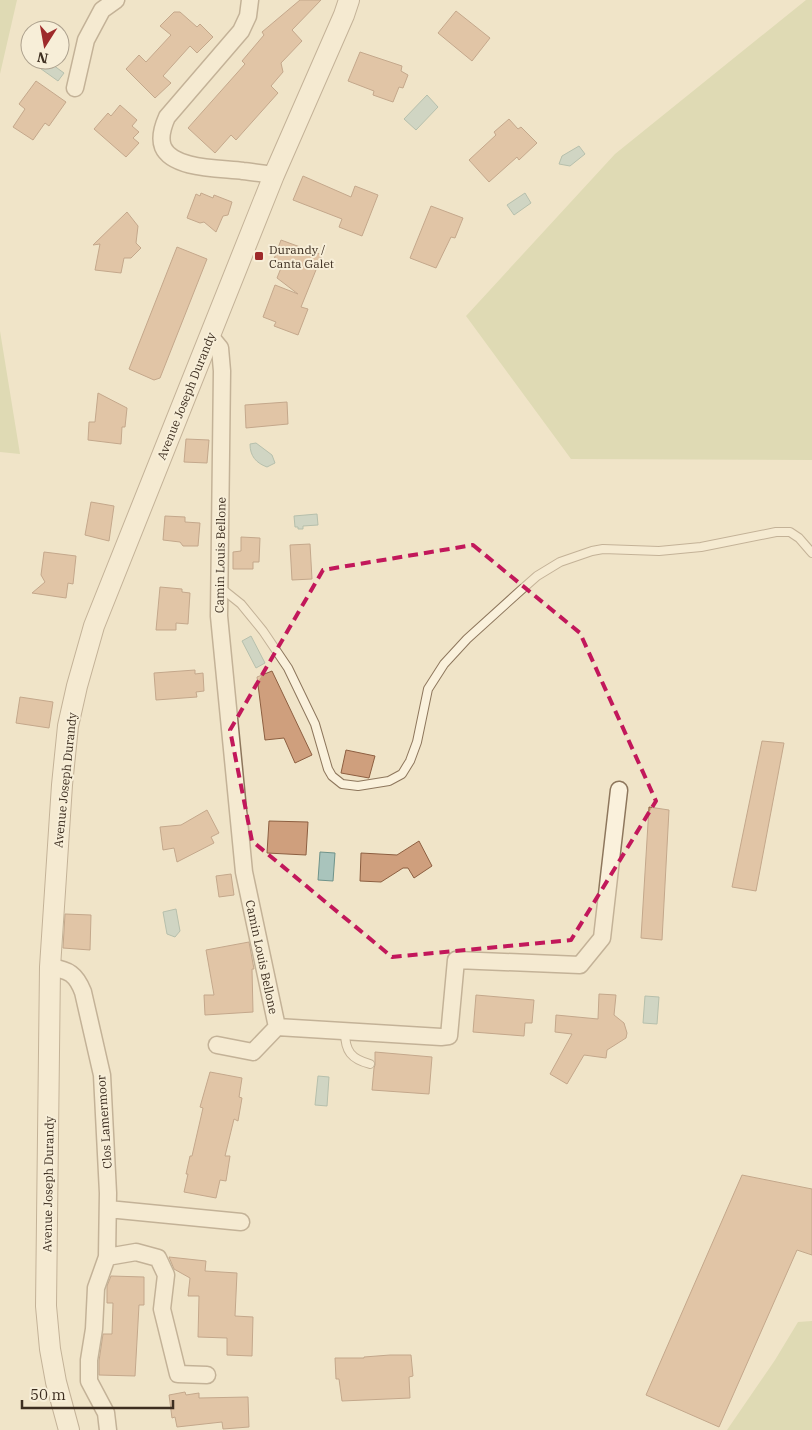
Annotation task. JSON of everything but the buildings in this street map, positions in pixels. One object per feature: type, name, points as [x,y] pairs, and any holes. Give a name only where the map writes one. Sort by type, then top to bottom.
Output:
[{"type":"street","points":[[74,88],[86,40],[102,10],[116,0]]},
{"type":"street","points":[[250,0],[248,16],[241,31],[168,117],[161,138],[167,153],[178,161],[206,168],[274,175]]},
{"type":"street","name":"Avenue Joseph Durandy","points":[[69,1430],[56,1382],[50,1349],[46,1306],[50,967],[62,784],[68,726],[94,626],[211,337],[274,175],[344,14],[348,0]]},
{"type":"street","name":"Camin Louis Bellone","points":[[211,337],[220,348],[222,371],[219,616],[244,872],[277,1027],[441,1038],[449,1036],[456,960],[580,965],[602,938],[619,790]]},
{"type":"street","name":"Clos Lamermoor","points":[[50,967],[71,973],[79,980],[102,1075],[108,1209],[107,1257],[96,1288],[89,1381],[106,1413],[108,1430]]},
{"type":"street","points":[[217,1045],[253,1052],[277,1027]]},
{"type":"street","points":[[108,1209],[241,1222]]},
{"type":"street","points":[[107,1257],[136,1252],[158,1258],[166,1275],[162,1309],[178,1374],[207,1374]]},
{"type":"lane","points":[[219,587],[241,604],[263,631],[288,668],[315,724],[328,769],[332,776],[342,784],[358,786],[389,781],[402,774],[410,761],[416,742],[428,689],[444,664],[467,638],[505,604],[537,576],[560,562],[603,549],[659,551],[701,548],[776,532],[790,532],[799,538],[812,553]]},
{"type":"lane","points":[[345,1032],[346,1048],[361,1061],[370,1064]]},
{"type":"highlighted area","points":[[473,545],[580,633],[656,801],[571,940],[392,957],[252,841],[230,730],[323,570]]},
{"type":"green space","points":[[0,0],[17,0],[0,74]]},
{"type":"green space","points":[[806,0],[812,0],[812,460],[571,459],[466,316],[615,154]]},
{"type":"green space","points":[[0,331],[20,454],[0,452]]},
{"type":"green space","points":[[812,1321],[812,1430],[727,1430],[775,1360],[798,1322]]},
{"type":"water","points":[[43,70],[60,70],[64,73],[58,81]]},
{"type":"water","points":[[427,95],[438,107],[416,130],[404,119]]},
{"type":"water","points":[[579,146],[585,154],[570,166],[559,164],[562,156]]},
{"type":"water","points":[[525,193],[531,203],[514,215],[507,205]]},
{"type":"water","points":[[256,443],[272,455],[275,463],[267,467],[257,461],[252,455],[250,444]]},
{"type":"water","points":[[317,514],[318,525],[303,526],[303,529],[295,527],[294,516]]},
{"type":"water","points":[[251,636],[265,663],[256,668],[242,641]]},
{"type":"water","points":[[320,852],[335,853],[333,881],[318,880]]},
{"type":"water","points":[[176,909],[180,931],[175,937],[167,934],[163,912]]},
{"type":"water","points":[[645,996],[659,997],[657,1024],[643,1023]]},
{"type":"water","points":[[318,1076],[329,1077],[327,1106],[315,1105]]},
{"type":"place","name":"Durandy / Canta Galet","points":[[259,256]]}]
